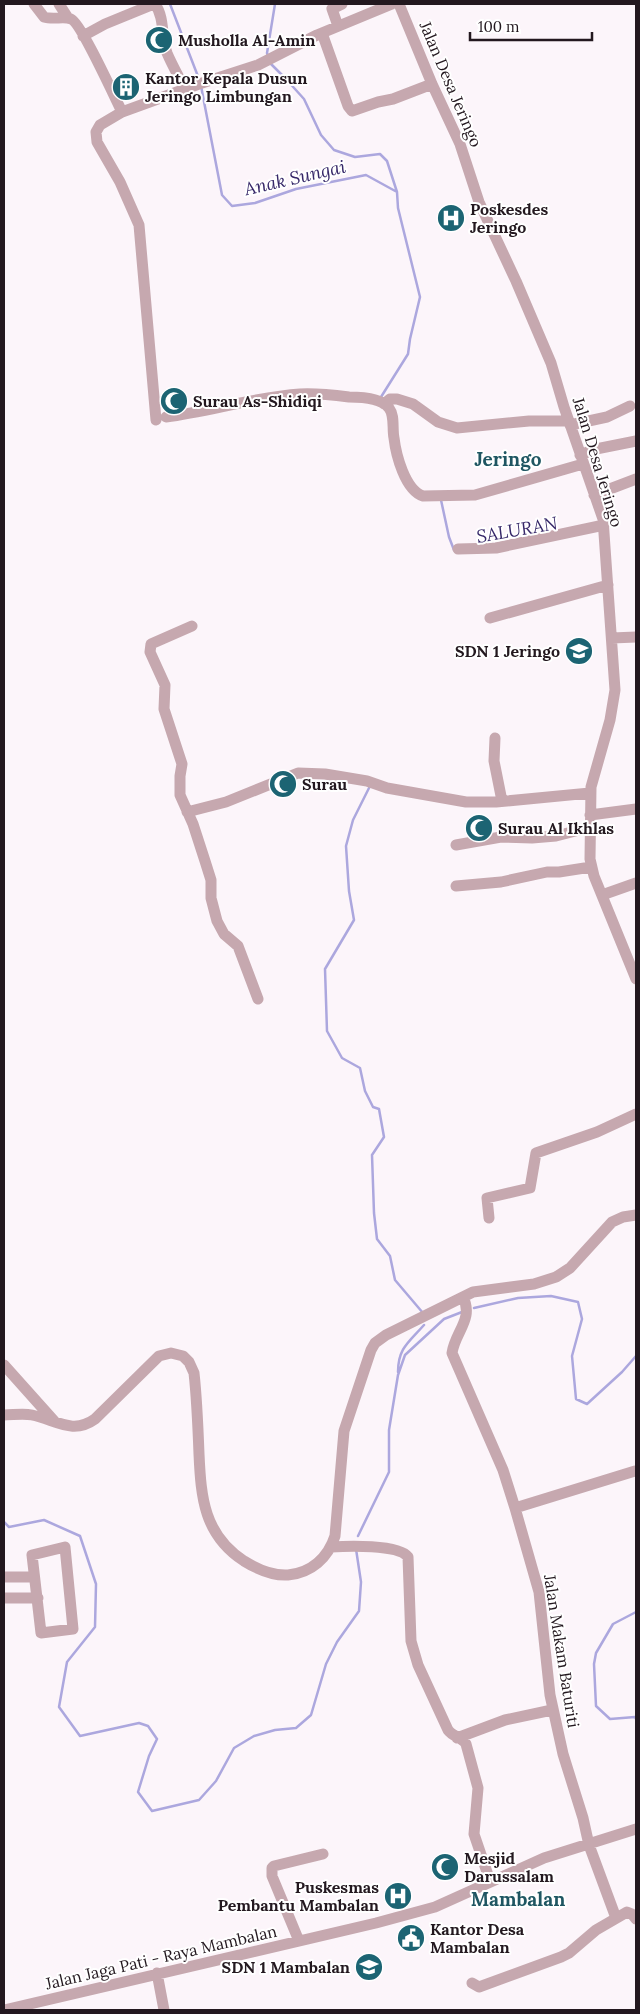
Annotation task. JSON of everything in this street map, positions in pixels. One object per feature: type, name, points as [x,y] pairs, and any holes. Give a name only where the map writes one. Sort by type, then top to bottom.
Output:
[{"type":"street","points":[[34,4],[44,17],[55,20],[68,18]]},
{"type":"street","points":[[59,4],[68,18],[73,20],[83,36],[122,112]]},
{"type":"street","points":[[83,36],[105,24],[155,4],[163,26],[162,34],[167,53],[185,88]]},
{"type":"street","points":[[338,26],[332,9],[342,4]]},
{"type":"street","points":[[392,4],[322,33],[258,65],[185,88],[122,112],[100,125],[96,132],[97,142],[120,182],[138,225],[161,419],[216,407],[302,394],[358,397],[384,404],[389,408],[392,416],[395,446],[400,465],[412,488],[421,496],[475,495],[582,460],[596,449],[636,441]]},
{"type":"street","name":"Jalan Desa Jeringo","points":[[399,4],[432,84],[460,144],[479,202],[516,281],[551,363],[569,423],[604,525],[615,680],[614,700],[609,725],[592,779],[590,793],[590,854],[591,867],[602,895],[633,958],[636,979]]},
{"type":"street","points":[[322,33],[348,106],[352,111],[378,102],[394,99],[432,84]]},
{"type":"street","points":[[384,404],[390,399],[397,398],[413,404],[438,422],[457,428],[529,422],[569,423],[607,417],[630,406]]},
{"type":"street","points":[[594,495],[636,479]]},
{"type":"street","points":[[458,550],[496,548],[604,525]]},
{"type":"street","points":[[490,618],[608,585]]},
{"type":"street","points":[[192,626],[152,644],[150,652],[164,686],[164,710],[177,744],[182,764],[180,795],[198,838],[211,880],[211,898],[217,921],[224,934],[238,946],[258,999]]},
{"type":"street","points":[[612,638],[636,637]]},
{"type":"street","points":[[495,738],[494,761],[502,801]]},
{"type":"street","points":[[187,812],[226,802],[298,773],[325,774],[367,781],[387,788],[452,800],[502,801],[590,793]]},
{"type":"street","points":[[456,845],[501,837],[532,838],[556,836],[591,821],[636,809]]},
{"type":"street","points":[[456,886],[501,882],[547,872],[591,867]]},
{"type":"street","points":[[602,895],[636,883]]},
{"type":"street","points":[[489,1218],[487,1198],[530,1188],[536,1153],[597,1132],[636,1114]]},
{"type":"street","points":[[4,1415],[29,1415],[72,1427],[87,1425],[155,1358],[167,1353],[183,1356],[192,1365],[194,1373],[202,1495],[210,1522],[219,1537],[231,1551],[246,1562],[262,1570],[277,1574],[298,1573],[310,1568],[321,1560],[331,1547],[336,1530],[344,1431],[372,1346],[382,1337],[481,1290],[534,1284],[556,1277],[570,1268],[612,1222],[623,1217],[636,1215]]},
{"type":"street","name":"Jalan Makam Baturiti","points":[[463,1297],[467,1314],[452,1353],[503,1470],[536,1579],[542,1609],[552,1710],[589,1845],[616,1918]]},
{"type":"street","points":[[4,1365],[55,1422]]},
{"type":"street","points":[[515,1508],[635,1471]]},
{"type":"street","points":[[65,1547],[73,1629],[41,1633],[34,1577],[32,1555],[65,1547]]},
{"type":"street","points":[[331,1547],[369,1547],[403,1552],[408,1556],[410,1633],[413,1649],[446,1727],[451,1735],[466,1744],[478,1788],[474,1834],[490,1881]]},
{"type":"street","points":[[4,1577],[34,1577]]},
{"type":"street","points":[[4,1598],[38,1598]]},
{"type":"street","points":[[457,1738],[505,1720],[552,1710]]},
{"type":"street","name":"Jalan Jaga Pati - Raya Mambalan","points":[[4,2010],[435,1907],[551,1855],[589,1845],[636,1829]]},
{"type":"street","points":[[299,1941],[272,1876],[272,1868],[322,1854]]},
{"type":"street","points":[[472,1983],[479,1987],[561,1957],[591,1934],[629,1912],[636,1919]]},
{"type":"street","points":[[157,1974],[164,2010]]},
{"type":"waterway","name":"Anak Sungai","points":[[170,4],[199,79]]},
{"type":"waterway","points":[[268,56],[275,4]]},
{"type":"waterway","points":[[270,63],[304,99],[321,135],[334,150],[355,157],[380,154],[387,161],[397,192],[398,208],[420,297],[408,354],[381,397]]},
{"type":"waterway","name":"Anak Sungai","points":[[201,86],[222,195],[232,206],[255,203],[296,189],[366,175],[397,192]]},
{"type":"waterway","name":"SALURAN","points":[[441,500],[449,537],[454,550]]},
{"type":"waterway","points":[[370,786],[353,820],[346,846],[349,891],[354,920],[325,969],[327,1031],[342,1058],[360,1068],[365,1091],[373,1107],[379,1109],[384,1137],[372,1155],[377,1239],[390,1256],[395,1280],[423,1313]]},
{"type":"waterway","points":[[474,1308],[518,1298],[551,1296],[578,1302],[582,1319],[572,1356],[576,1399],[587,1404],[622,1372],[636,1356]]},
{"type":"waterway","points":[[358,1536],[389,1472],[389,1430],[398,1375],[405,1355],[444,1319],[462,1312]]},
{"type":"waterway","points":[[398,1372],[402,1351],[424,1325]]},
{"type":"waterway","points":[[4,1522],[9,1527],[44,1520],[80,1536],[96,1584],[95,1627],[67,1662],[59,1707],[80,1736],[139,1723],[148,1726],[157,1739],[149,1756],[138,1792],[152,1811],[199,1800],[216,1781],[234,1748],[254,1736],[275,1730],[296,1728],[311,1715],[326,1664],[337,1642],[359,1611],[361,1582],[356,1549]]},
{"type":"waterway","points":[[636,1612],[613,1624],[596,1653],[594,1664],[596,1706],[610,1719],[635,1717],[636,1719]]},
{"type":"place","name":"Musholla Al-Amin","points":[[159,40]]},
{"type":"place","name":"Kantor Kepala Dusun Jeringo Limbungan","points":[[126,87]]},
{"type":"place","name":"Poskesdes Jeringo","points":[[451,218]]},
{"type":"place","name":"Surau As-Shidiqi","points":[[174,401]]},
{"type":"place","name":"SDN 1 Jeringo","points":[[579,651]]},
{"type":"place","name":"Surau","points":[[283,784]]},
{"type":"place","name":"Surau Al Ikhlas","points":[[479,828]]},
{"type":"place","name":"Mesjid Darussalam","points":[[445,1867]]},
{"type":"place","name":"Puskesmas Pembantu Mambalan","points":[[398,1896]]},
{"type":"place","name":"Kantor Desa Mambalan","points":[[411,1938]]},
{"type":"place","name":"SDN 1 Mambalan","points":[[369,1967]]},
{"type":"district","name":"Jeringo","points":[[508,459]]},
{"type":"district","name":"Mambalan","points":[[518,1899]]}]
